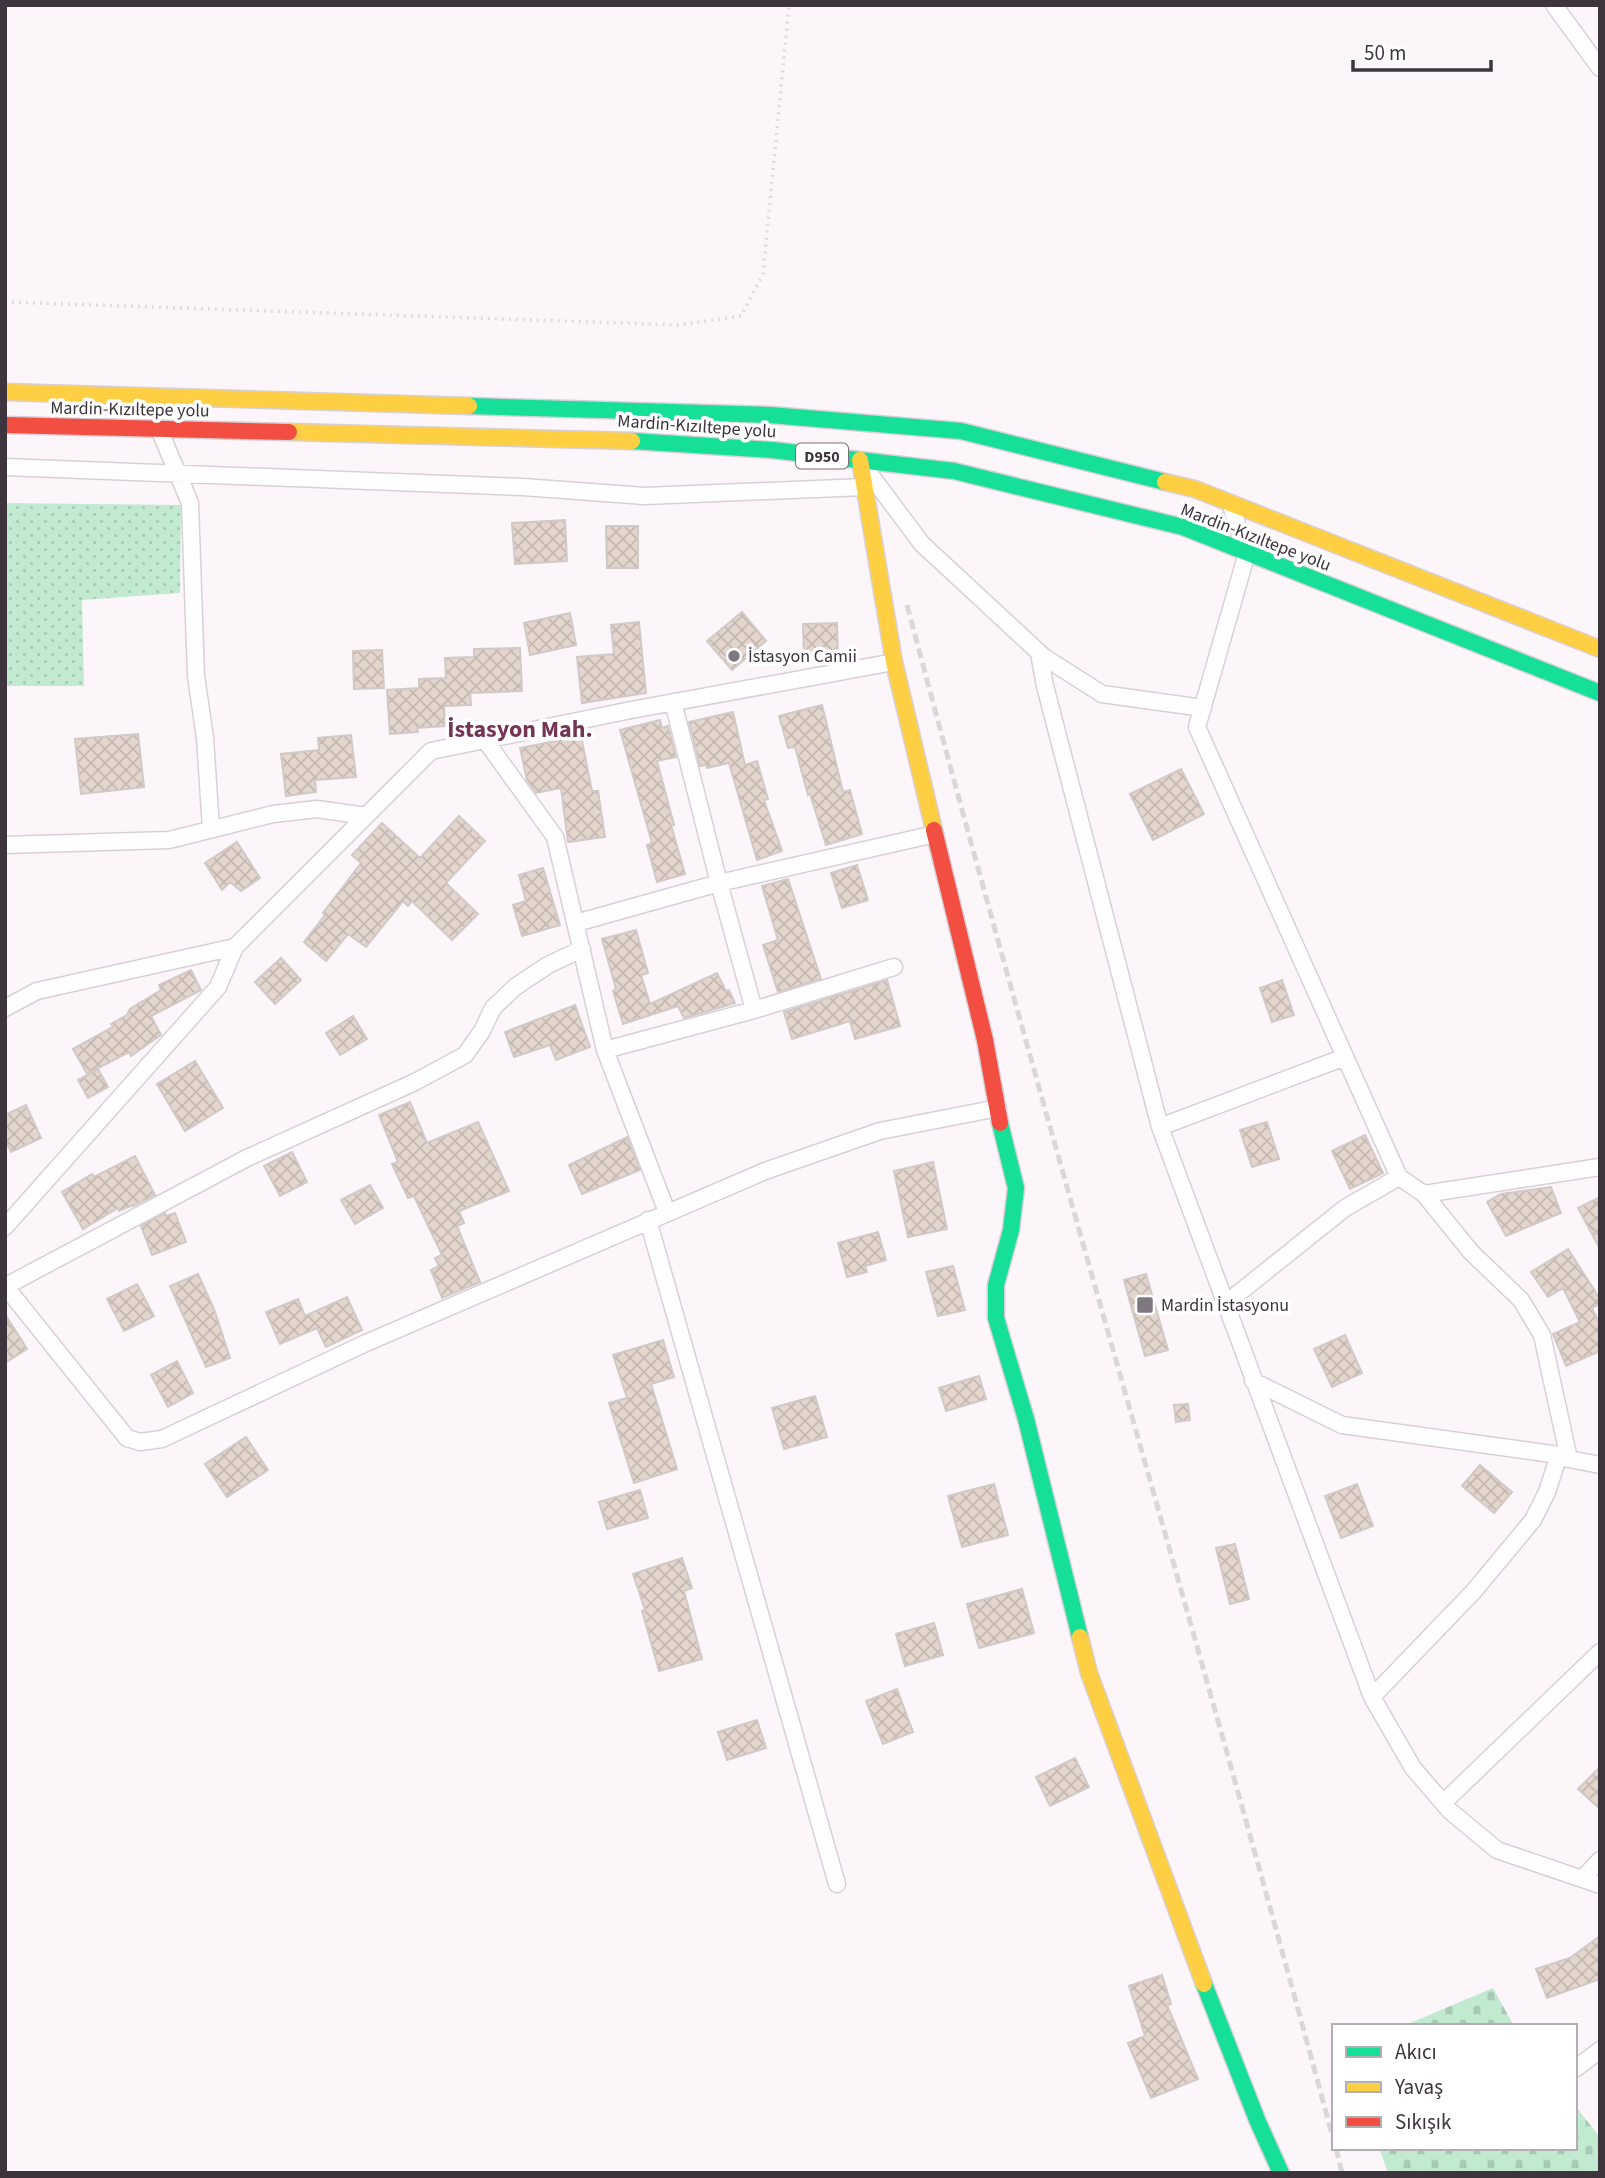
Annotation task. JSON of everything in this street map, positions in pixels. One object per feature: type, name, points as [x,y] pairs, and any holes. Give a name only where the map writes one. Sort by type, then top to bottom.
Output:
[{"type":"main road","name":"Mardin-Kızıltepe yolu","points":[[5,392],[757,414],[961,431],[1195,489],[1600,649]]},
{"type":"main road","name":"Mardin-Kızıltepe yolu","points":[[5,425],[608,440],[772,450],[954,471],[1183,527],[1600,693]]},
{"type":"main road","points":[[860,460],[894,662],[985,1040],[1016,1188],[1010,1230],[996,1285],[996,1318],[1026,1419],[1089,1673],[1179,1921],[1258,2122],[1281,2173]]},
{"type":"street","points":[[1554,5],[1600,68]]},
{"type":"street","points":[[159,429],[190,503],[196,676],[205,738],[211,829]]},
{"type":"street","points":[[860,460],[922,544],[1039,653],[1102,694],[1203,708]]},
{"type":"street","points":[[5,467],[523,487],[645,496],[864,487]]},
{"type":"street","points":[[1230,503],[1247,554],[1197,727],[1399,1177],[1424,1194],[1471,1252],[1521,1300],[1542,1335],[1564,1457],[1533,1520],[1474,1591],[1372,1697]]},
{"type":"street","points":[[1039,653],[1045,686],[1160,1127],[1372,1697],[1413,1768],[1450,1811],[1497,1850],[1600,1885]]},
{"type":"street","points":[[5,1227],[218,987],[235,947],[431,751],[673,702],[894,662]]},
{"type":"street","points":[[673,702],[754,1010]]},
{"type":"street","points":[[485,740],[555,837],[605,1050],[667,1212]]},
{"type":"street","points":[[5,845],[169,840],[273,814],[317,809],[366,816]]},
{"type":"street","points":[[576,923],[719,883],[935,834]]},
{"type":"street","points":[[5,1008],[37,991],[235,947]]},
{"type":"street","points":[[582,949],[548,965],[515,987],[493,1008],[482,1031],[465,1055],[415,1082],[247,1158],[5,1286],[127,1438],[140,1442],[162,1439],[366,1343],[765,1171],[880,1131],[998,1108]]},
{"type":"street","points":[[605,1050],[754,1010],[894,967]]},
{"type":"street","points":[[1160,1127],[1345,1057]]},
{"type":"street","points":[[1424,1194],[1600,1167]]},
{"type":"street","points":[[1225,1304],[1345,1208],[1399,1177]]},
{"type":"street","points":[[648,1220],[837,1884]]},
{"type":"street","points":[[1254,1381],[1342,1425],[1564,1457],[1600,1465]]},
{"type":"street","points":[[1443,1803],[1600,1652]]},
{"type":"street","points":[[1582,1879],[1600,1860]]},
{"type":"street","points":[[1577,2067],[1600,2050]]},
{"type":"path","points":[[5,302],[680,325],[741,316],[763,274],[789,5]]},
{"type":"green space","points":[[5,503],[181,505],[180,593],[82,600],[84,686],[5,686]]},
{"type":"green space","points":[[1493,1988],[1513,2024],[1408,2024]]},
{"type":"green space","points":[[1577,2108],[1600,2137],[1600,2173],[1388,2173],[1380,2150],[1577,2150]]},
{"type":"building","points":[[565,520],[567,561],[515,564],[512,523]]},
{"type":"building","points":[[606,526],[638,526],[638,568],[607,568]]},
{"type":"building","name":"İstasyon Camii","points":[[742,612],[766,641],[732,670],[707,641]]},
{"type":"building","points":[[570,613],[576,645],[530,655],[524,623]]},
{"type":"building","points":[[639,622],[646,693],[582,703],[577,657],[614,654],[611,625]]},
{"type":"building","points":[[837,623],[838,659],[804,660],[803,624]]},
{"type":"building","points":[[520,648],[522,691],[470,693],[471,705],[444,706],[445,726],[390,734],[387,690],[419,688],[419,679],[446,678],[445,658],[474,657],[474,649]]},
{"type":"building","points":[[382,650],[384,688],[354,689],[353,651]]},
{"type":"building","points":[[822,705],[843,792],[850,790],[862,834],[826,845],[795,747],[788,748],[779,716]]},
{"type":"building","points":[[733,712],[745,765],[757,761],[768,799],[764,800],[782,851],[757,860],[729,763],[707,768],[706,765],[700,766],[689,722]]},
{"type":"building","points":[[660,720],[662,728],[668,726],[676,757],[657,761],[685,874],[657,882],[647,845],[652,843],[620,730]]},
{"type":"building","points":[[138,734],[144,787],[81,794],[75,739]]},
{"type":"building","points":[[351,735],[356,777],[315,780],[316,792],[286,796],[281,754],[319,750],[318,738]]},
{"type":"building","points":[[581,736],[592,791],[598,791],[605,837],[568,842],[561,788],[536,793],[527,780],[520,748]]},
{"type":"building","points":[[1181,769],[1204,814],[1153,840],[1130,794]]},
{"type":"building","points":[[459,816],[485,841],[446,883],[478,914],[452,940],[412,901],[408,906],[403,901],[366,947],[348,934],[326,961],[304,942],[361,863],[352,855],[382,823],[420,858]]},
{"type":"building","points":[[237,842],[260,878],[241,891],[230,882],[222,890],[205,863]]},
{"type":"building","points":[[857,865],[868,900],[842,908],[831,873]]},
{"type":"building","points":[[543,868],[560,925],[522,936],[513,905],[526,901],[519,875]]},
{"type":"building","points":[[788,879],[821,979],[778,992],[763,945],[778,940],[762,886]]},
{"type":"building","points":[[636,930],[648,973],[641,975],[650,1004],[717,973],[735,1003],[684,1018],[678,1006],[623,1024],[602,939]]},
{"type":"building","points":[[281,958],[301,980],[275,1004],[255,982]]},
{"type":"building","points":[[191,970],[201,990],[151,1016],[161,1035],[131,1056],[129,1052],[87,1074],[73,1049],[113,1027],[111,1024],[127,1015],[130,1009],[161,990],[159,985]]},
{"type":"building","points":[[887,980],[900,1026],[855,1039],[850,1021],[792,1039],[784,1012]]},
{"type":"building","points":[[1282,980],[1294,1015],[1272,1022],[1260,988]]},
{"type":"building","points":[[575,1005],[590,1047],[556,1060],[550,1045],[514,1057],[505,1032]]},
{"type":"building","points":[[353,1016],[367,1039],[340,1055],[326,1033]]},
{"type":"building","points":[[195,1061],[223,1108],[185,1131],[157,1084]]},
{"type":"building","points":[[98,1069],[108,1087],[88,1098],[78,1080]]},
{"type":"building","points":[[410,1102],[427,1143],[478,1122],[509,1191],[459,1211],[464,1223],[457,1226],[480,1282],[442,1298],[431,1270],[439,1266],[435,1258],[442,1255],[414,1196],[408,1198],[392,1164],[398,1162],[379,1115]]},
{"type":"building","points":[[26,1105],[41,1138],[11,1152],[5,1140],[5,1115]]},
{"type":"building","points":[[1267,1122],[1279,1159],[1252,1167],[1240,1130]]},
{"type":"building","points":[[1365,1135],[1383,1173],[1350,1189],[1332,1151]]},
{"type":"building","points":[[627,1137],[640,1170],[582,1194],[569,1165]]},
{"type":"building","points":[[292,1152],[307,1182],[280,1196],[264,1166]]},
{"type":"building","points":[[135,1156],[155,1195],[119,1211],[118,1208],[83,1229],[62,1192],[92,1174],[94,1177]]},
{"type":"building","points":[[933,1162],[947,1229],[908,1237],[894,1171]]},
{"type":"building","points":[[370,1185],[383,1208],[355,1224],[341,1200]]},
{"type":"building","points":[[1551,1187],[1561,1213],[1506,1236],[1487,1202],[1501,1194]]},
{"type":"building","points":[[1600,1197],[1600,1249],[1578,1208]]},
{"type":"building","points":[[165,1213],[166,1216],[175,1213],[186,1242],[152,1255],[141,1226]]},
{"type":"building","points":[[878,1232],[886,1260],[865,1266],[867,1272],[847,1277],[838,1243]]},
{"type":"building","points":[[1568,1249],[1600,1299],[1600,1304],[1592,1308],[1600,1325],[1600,1351],[1566,1366],[1553,1334],[1580,1322],[1563,1288],[1548,1297],[1531,1272]]},
{"type":"building","points":[[953,1266],[965,1310],[938,1316],[926,1272]]},
{"type":"building","points":[[198,1274],[214,1309],[230,1358],[206,1367],[170,1286]]},
{"type":"building","points":[[1146,1274],[1168,1350],[1145,1356],[1124,1280]]},
{"type":"building","points":[[137,1284],[154,1316],[124,1331],[107,1299]]},
{"type":"building","points":[[347,1297],[362,1330],[326,1347],[317,1328],[280,1344],[266,1312],[298,1299],[305,1316]]},
{"type":"building","points":[[5,1314],[27,1349],[5,1363]]},
{"type":"building","points":[[1345,1335],[1362,1373],[1332,1387],[1314,1349]]},
{"type":"building","points":[[663,1340],[674,1377],[651,1384],[677,1469],[634,1483],[609,1403],[627,1398],[613,1355]]},
{"type":"building","points":[[177,1361],[193,1393],[168,1407],[151,1375]]},
{"type":"building","points":[[979,1376],[986,1399],[946,1411],[939,1388]]},
{"type":"building","points":[[815,1396],[827,1437],[784,1449],[772,1408]]},
{"type":"building","points":[[1188,1404],[1190,1420],[1176,1422],[1174,1405]]},
{"type":"building","points":[[246,1437],[268,1470],[227,1497],[205,1464]]},
{"type":"building","points":[[1480,1465],[1512,1492],[1494,1513],[1462,1486]]},
{"type":"building","points":[[994,1484],[1008,1535],[962,1547],[948,1496]]},
{"type":"building","points":[[1357,1484],[1373,1526],[1341,1538],[1325,1496]]},
{"type":"building","points":[[640,1490],[648,1518],[607,1529],[599,1502]]},
{"type":"building","points":[[1235,1544],[1249,1599],[1230,1604],[1216,1548]]},
{"type":"building","points":[[682,1558],[692,1588],[684,1591],[702,1659],[659,1671],[642,1611],[645,1610],[633,1574]]},
{"type":"building","points":[[1022,1589],[1034,1633],[979,1648],[967,1604]]},
{"type":"building","points":[[934,1623],[943,1655],[905,1666],[896,1634]]},
{"type":"building","points":[[897,1689],[913,1732],[883,1744],[866,1701]]},
{"type":"building","points":[[757,1720],[766,1748],[727,1760],[718,1732]]},
{"type":"building","points":[[1075,1758],[1089,1787],[1050,1806],[1036,1777]]},
{"type":"building","points":[[1600,1767],[1600,1809],[1578,1789]]},
{"type":"building","points":[[1600,1936],[1600,1979],[1547,1998],[1536,1969],[1570,1958]]},
{"type":"building","points":[[1162,1975],[1171,2004],[1167,2005],[1198,2079],[1151,2098],[1128,2043],[1145,2036],[1129,1986]]},
{"type":"railway","points":[[907,605],[1332,2135]]},
{"type":"railway","points":[[1336,2150],[1342,2173]]},
{"type":"traffic: fast","points":[[469,406],[770,415],[961,431],[1165,482]]},
{"type":"traffic: fast","points":[[632,441],[772,450],[954,471],[1183,527],[1600,693]]},
{"type":"traffic: fast","points":[[1000,1123],[1016,1188],[1011,1230],[996,1285],[996,1318],[1026,1419],[1080,1637]]},
{"type":"traffic: fast","points":[[1204,1984],[1281,2173]]},
{"type":"traffic: slow","points":[[5,392],[469,406]]},
{"type":"traffic: slow","points":[[289,432],[632,441]]},
{"type":"traffic: slow","points":[[860,460],[894,662],[934,830]]},
{"type":"traffic: slow","points":[[1165,482],[1195,489],[1600,649]]},
{"type":"traffic: slow","points":[[1080,1637],[1089,1673],[1204,1984]]},
{"type":"traffic: jam","points":[[5,425],[289,432]]},
{"type":"traffic: jam","points":[[934,830],[985,1040],[1000,1123]]},
{"type":"place","name":"İstasyon Camii","points":[[734,656]]},
{"type":"place","name":"Mardin İstasyonu","points":[[1145,1305]]},
{"type":"district","name":"İstasyon Mah.","points":[[520,729]]}]
